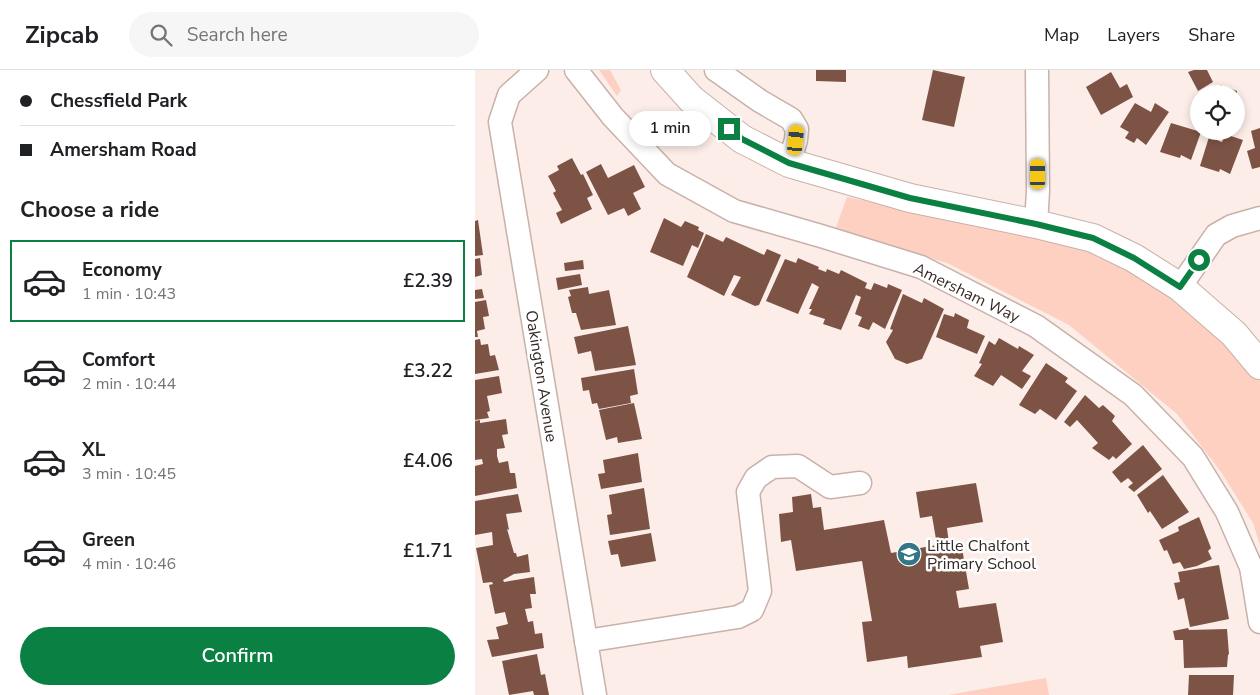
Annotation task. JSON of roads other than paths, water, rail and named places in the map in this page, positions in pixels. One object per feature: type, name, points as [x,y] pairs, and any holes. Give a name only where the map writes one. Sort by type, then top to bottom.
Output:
[{"type":"main road","points":[[665,70],[691,99],[742,139],[789,163],[910,198],[1036,224],[1093,238],[1134,258],[1180,287],[1235,334],[1260,365]]},
{"type":"street","name":"Oakington Avenue","points":[[537,70],[509,95],[500,122],[595,695]]},
{"type":"street","name":"Amersham Way","points":[[575,70],[613,118],[667,174],[734,212],[821,236],[921,267],[1037,326],[1133,395],[1193,457],[1227,512],[1251,568],[1260,622]]},
{"type":"street","points":[[716,70],[760,101],[791,119],[797,129],[796,140],[789,163]]},
{"type":"street","points":[[1036,224],[1038,191],[1037,70]]},
{"type":"street","points":[[1180,287],[1216,235],[1232,226],[1260,218]]},
{"type":"street","points":[[586,641],[738,617],[751,610],[760,591],[748,492],[756,478],[773,467],[798,466],[830,487],[860,483]]},
{"type":"place","name":"Little Chalfont Primary School","points":[[909,554]]}]
